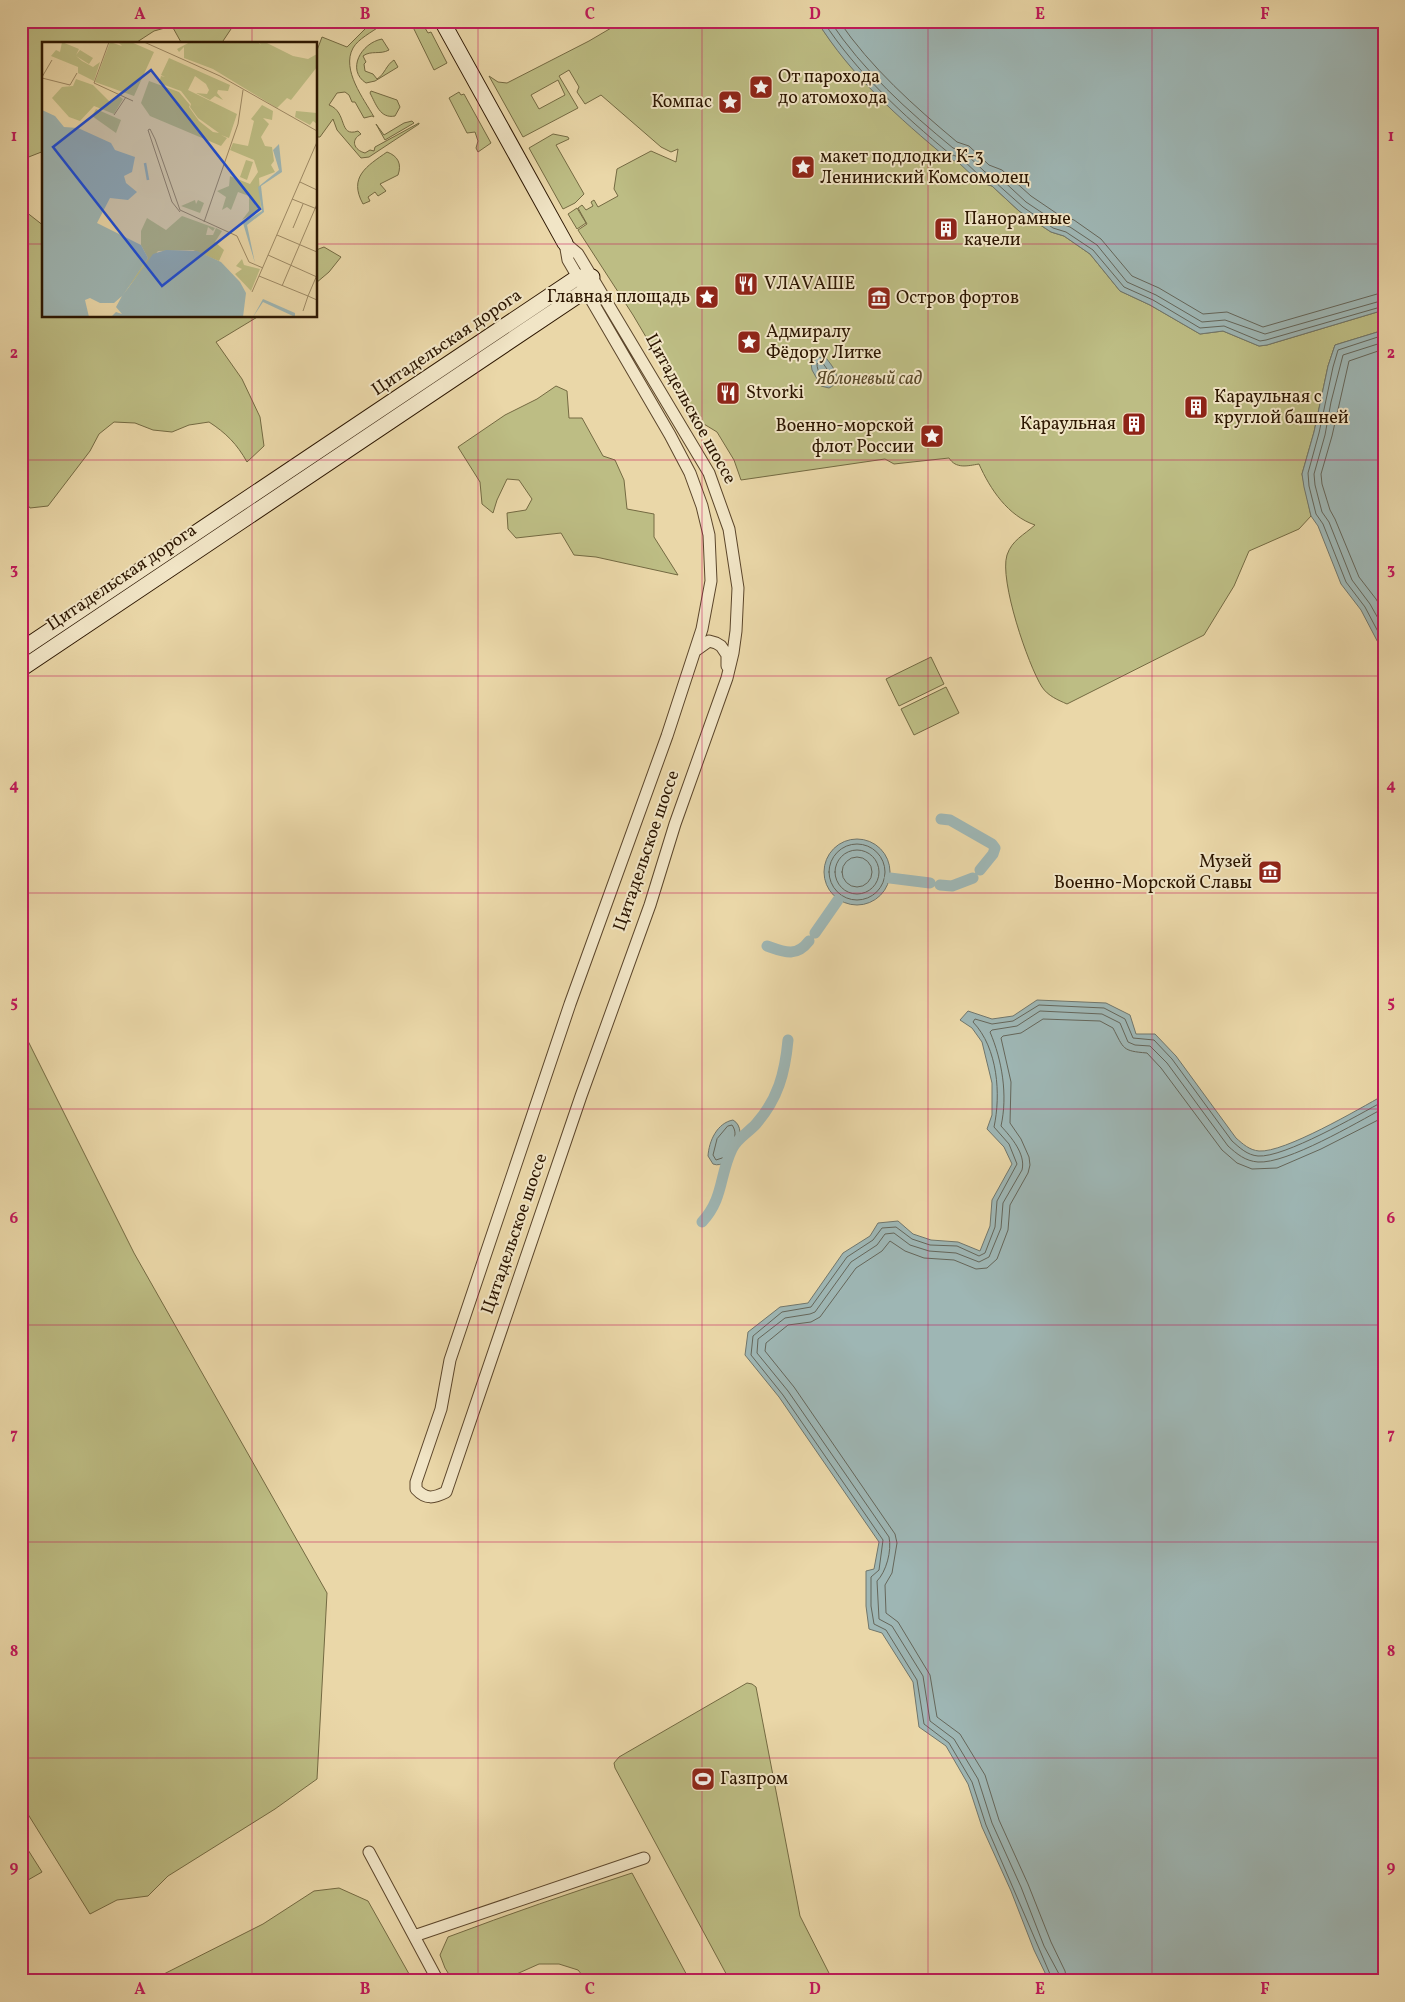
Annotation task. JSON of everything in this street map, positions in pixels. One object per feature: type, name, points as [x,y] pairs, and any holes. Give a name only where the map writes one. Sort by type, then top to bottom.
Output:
[{"type":"street","name":"Цитадельское шоссе","points":[[442,21],[565,243],[568,260],[586,281],[699,456],[718,494],[729,528],[738,588],[733,653],[727,678],[675,824],[650,905],[581,1096],[446,1492],[436,1497],[427,1498],[416,1489],[416,1482],[441,1409],[450,1360],[570,1004],[664,745],[695,651],[706,612],[711,581],[709,536],[702,506],[690,473],[586,281]]},
{"type":"street","name":"Цитадельская дорога","points":[[21,650],[586,281]]},
{"type":"street","name":"Цитадельская дорога","points":[[21,669],[586,281]]},
{"type":"street","points":[[695,651],[709,641],[716,642],[721,646],[727,655],[727,678]]},
{"type":"street","points":[[370,1852],[438,1981]]},
{"type":"street","points":[[414,1936],[644,1858]]},
{"type":"green space","points":[[21,21],[224,21],[231,29],[222,42],[181,42],[172,26],[154,31],[137,42],[42,42],[42,152],[21,160]]},
{"type":"green space","points":[[373,21],[377,21],[380,26],[355,45],[350,57],[350,66],[355,84],[374,117],[364,118],[355,102],[352,102],[349,95],[345,92],[337,93],[329,105],[339,113],[348,131],[358,131],[361,134],[355,139],[355,145],[358,150],[365,153],[370,150],[374,151],[375,147],[419,123],[369,157],[361,158],[337,130],[333,119],[320,137],[318,137],[318,48],[322,37],[347,47]]},
{"type":"green space","points":[[410,21],[429,21],[431,25],[425,28],[428,33],[431,32],[447,63],[434,70]]},
{"type":"green space","name":"Остров фортов","points":[[623,21],[817,21],[846,60],[877,95],[948,159],[958,161],[979,182],[992,186],[1019,211],[1051,232],[1064,236],[1090,254],[1120,291],[1150,305],[1200,334],[1223,331],[1259,346],[1267,345],[1384,310],[1384,330],[1335,345],[1328,366],[1314,432],[1302,474],[1311,516],[1299,529],[1249,551],[1234,586],[1204,635],[1067,704],[1050,695],[1042,687],[1030,661],[1016,622],[1007,583],[1006,567],[1009,550],[1019,538],[1035,525],[1025,521],[1008,508],[994,492],[979,464],[958,465],[949,458],[894,464],[885,459],[741,480],[734,460],[717,432],[694,418],[633,315],[578,230],[587,224],[578,208],[582,205],[586,210],[593,206],[591,202],[594,200],[598,207],[618,196],[614,189],[617,169],[651,151],[676,162],[678,149],[671,152],[661,147],[601,95],[585,104],[577,92],[579,87],[569,70],[559,76],[578,108],[523,137],[489,76],[498,82],[507,83],[589,41]],"holes":[[[558,80],[565,95],[539,109],[531,95]]]},
{"type":"green space","points":[[382,39],[389,50],[369,53],[363,56],[366,62],[364,64],[365,71],[373,74],[377,79],[394,60],[398,67],[375,81],[366,83],[360,78],[357,71],[359,58],[362,51],[368,46]]},
{"type":"green space","points":[[371,91],[397,100],[400,107],[395,116],[386,115],[379,110],[370,93]]},
{"type":"green space","points":[[459,92],[461,95],[464,94],[491,143],[478,152],[476,148],[478,141],[475,132],[467,133],[449,98]]},
{"type":"green space","points":[[412,121],[414,123],[385,140],[376,124],[384,135],[404,123]]},
{"type":"green space","points":[[553,134],[568,137],[569,139],[556,145],[584,194],[575,203],[563,209],[529,148]]},
{"type":"green space","points":[[387,152],[398,161],[400,167],[398,175],[380,184],[386,191],[378,196],[375,192],[368,197],[370,201],[363,204],[359,195],[359,179],[367,167]]},
{"type":"green space","points":[[21,208],[42,224],[42,318],[256,318],[216,342],[242,379],[260,417],[264,446],[247,462],[231,439],[209,422],[189,425],[172,432],[153,430],[135,423],[114,422],[99,434],[90,451],[48,506],[30,508],[21,496]]},
{"type":"green space","points":[[577,208],[586,223],[577,229],[568,214]]},
{"type":"green space","points":[[324,247],[341,257],[329,272],[318,281],[318,249]]},
{"type":"green space","points":[[556,386],[567,391],[569,418],[582,418],[603,456],[615,460],[624,480],[627,509],[654,514],[654,537],[678,575],[596,557],[574,555],[561,533],[516,538],[508,529],[507,513],[526,510],[532,499],[519,480],[507,479],[493,513],[482,504],[480,482],[458,447],[505,415],[537,399]]},
{"type":"green space","points":[[931,657],[944,684],[899,706],[886,679]]},
{"type":"green space","points":[[946,687],[959,713],[914,735],[901,709]]},
{"type":"green space","points":[[21,1035],[28,1041],[134,1253],[327,1593],[317,1779],[275,1809],[168,1876],[148,1896],[117,1900],[90,1914],[21,1803]]},
{"type":"green space","points":[[747,1683],[756,1687],[800,1916],[833,1981],[730,1981],[615,1768],[614,1763],[619,1757]]},
{"type":"green space","points":[[23,1842],[42,1872],[21,1884],[21,1843]]},
{"type":"green space","points":[[632,1873],[690,1981],[587,1981],[578,1970],[559,1964],[539,1964],[501,1981],[453,1981],[445,1968],[440,1955],[448,1937]]},
{"type":"green space","points":[[339,1888],[368,1901],[413,1981],[150,1981],[263,1924],[314,1891]]},
{"type":"water","points":[[817,21],[1384,21],[1384,310],[1267,345],[1259,346],[1223,331],[1200,334],[1150,305],[1120,291],[1090,254],[1064,236],[1051,232],[1019,211],[992,186],[979,182],[958,162],[948,159],[894,112],[860,78],[830,41]]},
{"type":"water","points":[[1384,330],[1384,654],[1361,610],[1341,584],[1318,526],[1311,516],[1302,474],[1314,432],[1328,366],[1335,345]]},
{"type":"water","points":[[819,357],[826,358],[836,374],[836,382],[829,388],[821,386],[812,370],[811,363]]},
{"type":"water","points":[[850,839],[864,839],[876,844],[885,853],[890,865],[888,885],[881,896],[864,905],[850,905],[838,900],[829,891],[824,879],[824,865],[829,853],[838,844]]},
{"type":"water","points":[[1037,1000],[1106,1003],[1130,1015],[1136,1034],[1155,1034],[1176,1056],[1236,1138],[1255,1150],[1271,1150],[1303,1138],[1384,1095],[1384,1981],[1049,1981],[982,1827],[968,1784],[946,1746],[919,1727],[913,1682],[882,1633],[869,1629],[866,1606],[866,1571],[874,1569],[879,1542],[779,1397],[745,1355],[748,1332],[780,1307],[808,1303],[843,1253],[870,1236],[878,1223],[898,1221],[913,1234],[931,1240],[958,1242],[980,1251],[990,1226],[992,1200],[1012,1164],[1004,1147],[987,1129],[992,1115],[992,1083],[982,1042],[972,1028],[960,1020],[968,1011],[992,1019],[1013,1016]]},
{"type":"water","points":[[733,1120],[738,1125],[740,1132],[736,1148],[732,1156],[726,1161],[720,1165],[713,1164],[708,1156],[712,1139],[722,1125]]},
{"type":"waterway","points":[[941,819],[950,820],[992,844],[995,848],[993,854],[980,870]]},
{"type":"waterway","points":[[890,878],[930,883]]},
{"type":"waterway","points":[[940,885],[952,886],[973,878]]},
{"type":"waterway","points":[[815,933],[838,900]]},
{"type":"waterway","points":[[767,946],[784,952],[794,952],[809,941]]},
{"type":"waterway","points":[[702,1222],[718,1195],[734,1145],[764,1115],[775,1095],[785,1064],[788,1040]]},
{"type":"place","name":"От парохода до атомохода","points":[[761,87]]},
{"type":"place","name":"Компас","points":[[730,102]]},
{"type":"place","name":"макет подлодки К-3 Лениниский Комсомолец","points":[[803,167]]},
{"type":"place","name":"Панорамные качели","points":[[946,229]]},
{"type":"place","name":"VЛАVАШЕ","points":[[746,284]]},
{"type":"place","name":"Главная площадь","points":[[707,297]]},
{"type":"place","name":"Остров фортов","points":[[879,298]]},
{"type":"place","name":"Адмиралу Фёдору Литке","points":[[749,342]]},
{"type":"place","name":"Stvorki","points":[[728,393]]},
{"type":"place","name":"Караульная с круглой башней","points":[[1196,407]]},
{"type":"place","name":"Караульная","points":[[1134,424]]},
{"type":"place","name":"Военно-морской флот России","points":[[932,436]]},
{"type":"place","name":"Музей Военно-Морской Славы","points":[[1270,872]]},
{"type":"place","name":"Газпром","points":[[703,1779]]},
{"type":"park label","name":"Яблоневый сад","points":[[869,379]]}]
